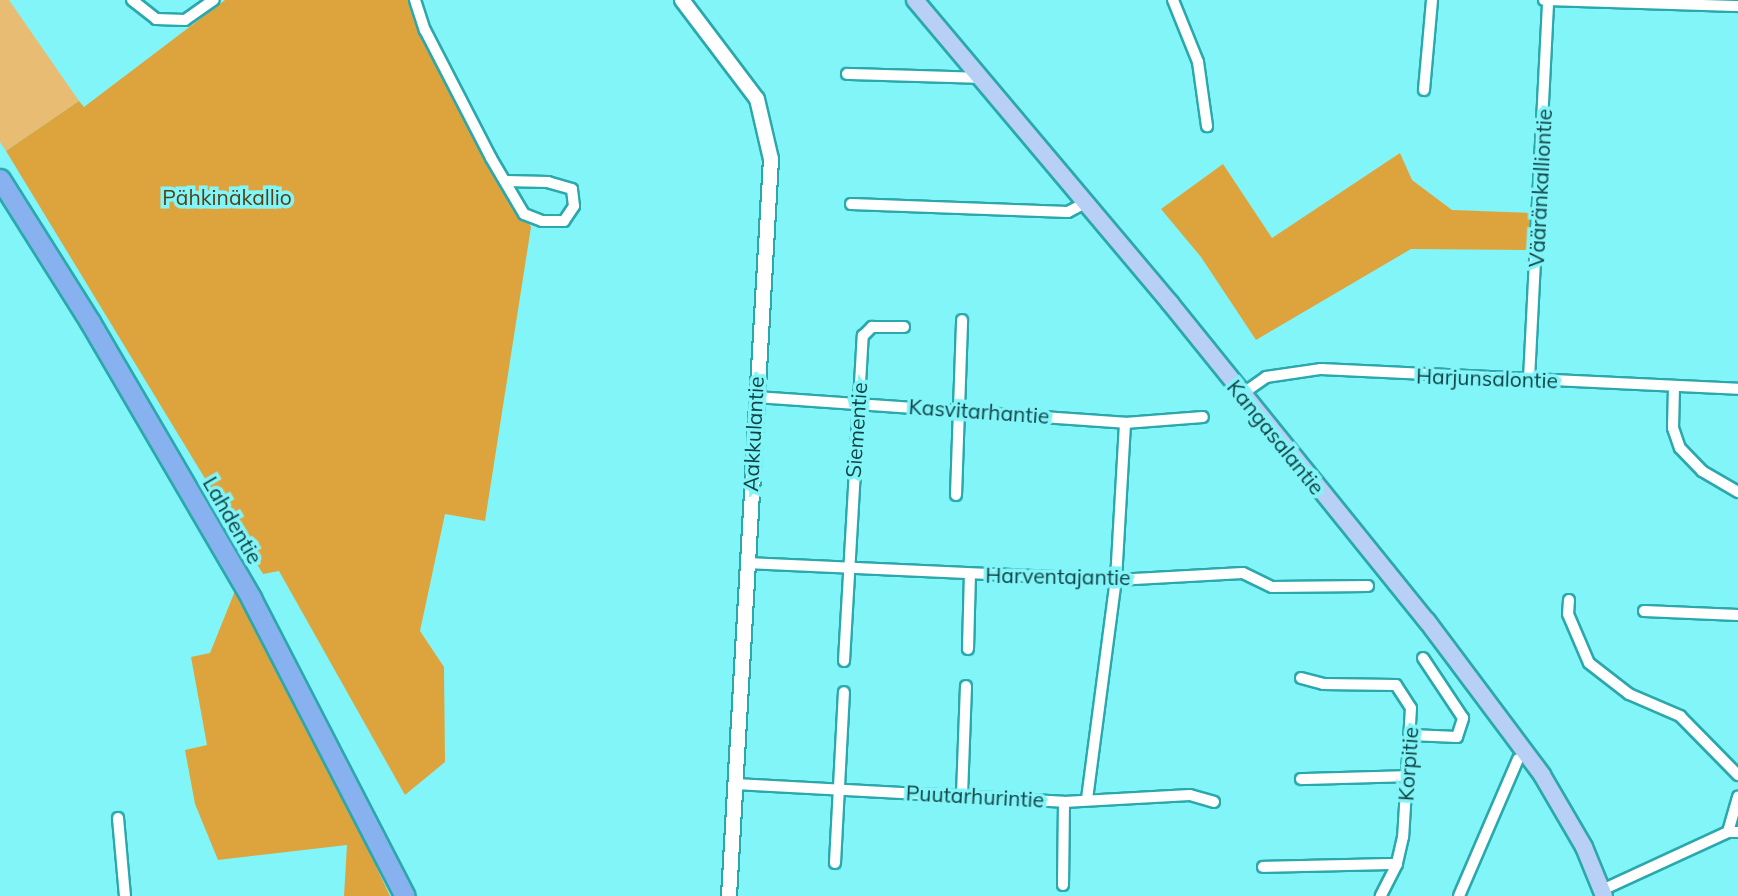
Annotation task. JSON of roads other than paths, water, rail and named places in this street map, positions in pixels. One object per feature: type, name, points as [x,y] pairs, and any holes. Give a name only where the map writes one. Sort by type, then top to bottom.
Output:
[{"type":"highway","name":"Lahdentie","points":[[0,180],[96,332],[251,598],[405,896]]},
{"type":"main road","name":"Kangasalantie","points":[[915,0],[1427,621],[1514,736],[1558,801],[1603,893]]},
{"type":"street","points":[[132,0],[156,19],[185,20],[214,0]]},
{"type":"street","points":[[415,0],[425,30],[505,181],[524,214],[542,221],[564,220],[574,206],[572,189],[548,182],[505,181]]},
{"type":"street","name":"Aakkulantie","points":[[682,0],[757,99],[768,136],[771,159],[729,896]]},
{"type":"street","points":[[1173,0],[1198,62],[1207,126]]},
{"type":"street","points":[[1424,90],[1432,0]]},
{"type":"street","points":[[1546,0],[1738,6]]},
{"type":"street","name":"Vääränkalliontie","points":[[1529,379],[1546,0]]},
{"type":"street","points":[[847,74],[980,78]]},
{"type":"street","points":[[851,204],[1068,212],[1085,203]]},
{"type":"street","points":[[956,495],[962,320]]},
{"type":"street","name":"Siementie","points":[[844,661],[846,569],[863,337],[872,327],[904,327]]},
{"type":"street","name":"Harjunsalontie","points":[[1242,394],[1266,377],[1321,369],[1738,388]]},
{"type":"street","points":[[1674,387],[1674,428],[1680,448],[1702,471],[1738,492]]},
{"type":"street","name":"Kasvitarhantie","points":[[756,397],[1125,422],[1203,417]]},
{"type":"street","points":[[1087,799],[1116,580],[1125,422]]},
{"type":"street","name":"Harventajantie","points":[[746,563],[1116,580],[1243,573],[1272,587],[1368,586]]},
{"type":"street","points":[[968,649],[970,574]]},
{"type":"street","points":[[1569,600],[1567,614],[1590,663],[1629,694],[1680,716],[1738,775]]},
{"type":"street","points":[[1644,611],[1738,615]]},
{"type":"street","points":[[1411,735],[1457,737],[1464,718],[1423,658]]},
{"type":"street","name":"Korpitie","points":[[1301,678],[1323,684],[1396,685],[1411,708],[1411,735],[1397,864],[1381,896]]},
{"type":"street","points":[[962,795],[966,686]]},
{"type":"street","points":[[835,863],[844,692]]},
{"type":"street","points":[[1459,896],[1518,759]]},
{"type":"street","points":[[1301,779],[1407,776]]},
{"type":"street","name":"Puutarhurintie","points":[[735,784],[1064,802],[1190,795],[1214,802]]},
{"type":"street","points":[[1603,893],[1733,832],[1738,796]]},
{"type":"street","points":[[1063,885],[1064,802]]},
{"type":"street","points":[[118,818],[125,896]]},
{"type":"street","points":[[1263,867],[1397,864]]},
{"type":"park label","name":"Pähkinäkallio","points":[[227,197]]}]
